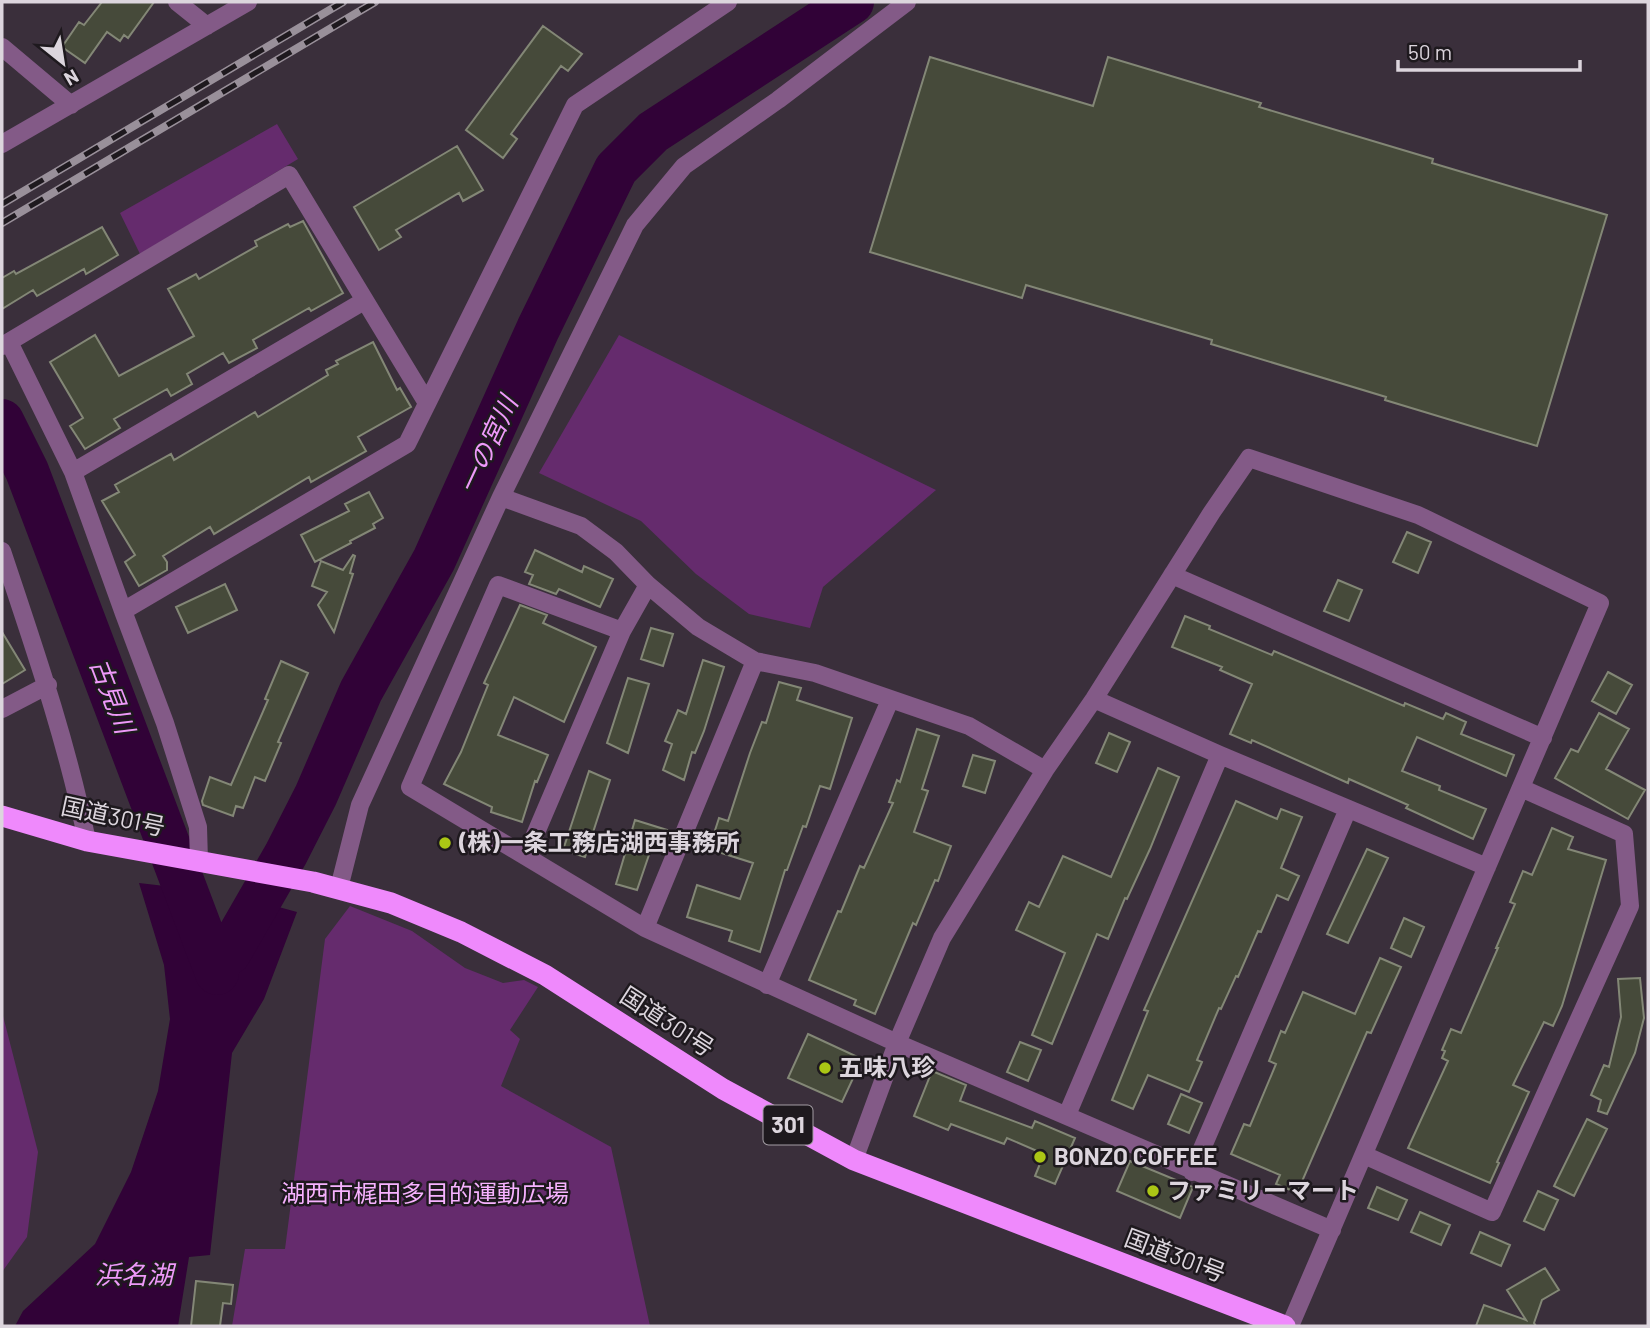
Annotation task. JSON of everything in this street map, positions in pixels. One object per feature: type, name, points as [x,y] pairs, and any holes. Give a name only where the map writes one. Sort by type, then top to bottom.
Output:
[{"type":"highway","name":"国道301号","points":[[3,817],[87,841],[313,882],[391,903],[461,932],[545,975],[723,1090],[854,1160],[1285,1326]]},
{"type":"street","points":[[177,2],[207,26]]},
{"type":"street","points":[[2,145],[248,2]]},
{"type":"street","points":[[123,611],[407,444],[575,105],[728,2]]},
{"type":"street","points":[[339,888],[360,805],[501,497],[635,225],[684,166],[778,100],[907,2]]},
{"type":"street","points":[[2,47],[71,105]]},
{"type":"street","points":[[193,860],[198,827],[165,723],[73,471],[5,344],[289,175],[427,403]]},
{"type":"street","points":[[73,471],[364,301]]},
{"type":"street","points":[[854,1160],[897,1043],[942,939],[1045,769],[1094,699],[1249,457],[1418,515],[1600,603],[1290,1326]]},
{"type":"street","points":[[501,497],[581,526],[616,552],[648,585],[698,627],[755,661],[815,674],[969,726],[1045,769]]},
{"type":"street","points":[[2,551],[47,685],[87,841]]},
{"type":"street","points":[[1172,575],[1543,738]]},
{"type":"street","points":[[622,631],[498,585],[410,787],[645,929],[897,1043],[1332,1230]]},
{"type":"street","points":[[526,856],[622,631],[648,585]]},
{"type":"street","points":[[645,929],[755,661]]},
{"type":"street","points":[[2,709],[47,685]]},
{"type":"street","points":[[1094,699],[1488,867]]},
{"type":"street","points":[[767,985],[890,700]]},
{"type":"street","points":[[1067,1115],[1220,755]]},
{"type":"street","points":[[1364,1156],[1492,1212],[1630,906],[1623,834],[1521,788]]},
{"type":"street","points":[[1192,1172],[1348,809]]},
{"type":"green space","points":[[277,124],[298,159],[140,254],[120,213]]},
{"type":"green space","points":[[619,335],[936,490],[823,587],[810,628],[749,614],[696,574],[641,521],[539,473]]},
{"type":"green space","name":"湖西市梶田多目的運動広場","points":[[350,906],[412,931],[465,968],[503,983],[524,980],[538,987],[510,1030],[520,1039],[501,1086],[611,1147],[650,1326],[232,1326],[245,1249],[285,1249],[325,939]]},
{"type":"green space","points":[[2,1012],[38,1152],[27,1237],[2,1272]]},
{"type":"water","name":"浜名湖","points":[[139,883],[182,888],[197,930],[209,943],[218,947],[253,900],[297,912],[264,999],[232,1053],[210,1255],[189,1257],[178,1326],[15,1326],[23,1311],[95,1244],[131,1172],[158,1091],[170,1019],[164,965]]},
{"type":"building","points":[[102,2],[154,2],[128,38],[124,35],[120,41],[107,32],[85,63],[62,47],[79,22],[84,25]]},
{"type":"building","points":[[543,26],[582,54],[568,71],[561,66],[511,134],[517,139],[503,158],[466,130]]},
{"type":"building","points":[[930,57],[1093,106],[1108,57],[1261,103],[1259,107],[1433,159],[1432,163],[1607,215],[1537,446],[1211,344],[1212,340],[1026,285],[1022,298],[870,252]]},
{"type":"building","points":[[457,146],[483,190],[463,201],[459,193],[396,230],[401,237],[379,250],[354,207]]},
{"type":"building","points":[[303,221],[343,293],[311,311],[309,308],[253,340],[257,348],[229,363],[223,353],[187,374],[192,384],[171,396],[167,389],[114,419],[120,428],[85,449],[70,426],[83,418],[50,362],[95,335],[119,376],[194,336],[168,289],[196,274],[199,279],[257,246],[255,241],[288,224],[290,227]]},
{"type":"building","points":[[102,227],[118,255],[86,274],[84,269],[37,296],[33,290],[2,309],[2,278],[14,271],[16,274]]},
{"type":"building","points":[[373,342],[397,390],[400,388],[411,407],[358,437],[366,451],[311,482],[309,477],[214,534],[210,527],[163,556],[167,562],[167,570],[139,586],[125,562],[135,555],[102,501],[119,492],[115,485],[171,454],[174,460],[255,412],[258,417],[328,375],[326,370],[338,364],[336,361]]},
{"type":"building","points":[[369,492],[383,518],[373,524],[375,528],[315,562],[301,535],[349,511],[345,504]]},
{"type":"building","points":[[1407,532],[1431,542],[1418,573],[1393,562]]},
{"type":"building","points":[[535,550],[582,572],[584,566],[613,579],[600,607],[559,589],[556,594],[529,584],[533,575],[525,572]]},
{"type":"building","points":[[353,555],[355,556],[350,573],[353,574],[334,632],[318,605],[327,592],[312,586],[321,561],[343,570]]},
{"type":"building","points":[[1338,580],[1362,590],[1349,621],[1324,611]]},
{"type":"building","points":[[225,584],[237,610],[188,633],[176,607]]},
{"type":"building","points":[[520,605],[547,615],[543,623],[596,647],[564,722],[514,697],[498,735],[548,755],[537,782],[535,781],[522,822],[491,812],[492,807],[444,784],[461,752],[488,685],[484,683]]},
{"type":"building","points":[[1185,616],[1272,655],[1274,651],[1404,706],[1405,703],[1443,719],[1446,713],[1466,722],[1461,734],[1514,755],[1506,776],[1417,737],[1402,771],[1486,809],[1473,839],[1406,808],[1408,805],[1349,779],[1348,783],[1252,740],[1251,743],[1230,734],[1252,684],[1220,670],[1222,667],[1172,647]]},
{"type":"building","points":[[651,628],[673,634],[663,666],[641,659]]},
{"type":"building","points":[[2,632],[25,670],[2,684]]},
{"type":"building","points":[[703,660],[724,667],[704,731],[695,753],[692,752],[684,780],[663,770],[672,744],[665,741],[678,710],[686,714]]},
{"type":"building","points":[[281,661],[308,673],[278,742],[281,743],[265,781],[255,777],[243,808],[236,806],[233,816],[203,805],[210,777],[231,785],[268,700],[265,699]]},
{"type":"building","points":[[1608,672],[1632,685],[1616,714],[1592,701]]},
{"type":"building","points":[[628,678],[649,684],[628,753],[607,743]]},
{"type":"building","points":[[779,682],[801,688],[797,700],[852,718],[830,789],[820,786],[806,827],[803,826],[785,870],[760,952],[729,941],[732,931],[687,917],[697,885],[740,899],[753,863],[709,849],[719,818],[728,821],[750,753],[762,722],[766,723]]},
{"type":"building","points":[[1599,713],[1629,729],[1606,769],[1645,790],[1628,819],[1555,778],[1571,749],[1578,752]]},
{"type":"building","points":[[917,729],[939,736],[922,789],[928,791],[914,832],[951,846],[938,881],[935,880],[916,925],[913,923],[875,1014],[854,1005],[856,1000],[809,980],[838,911],[841,912],[860,866],[864,868],[893,803],[889,802],[897,780],[900,782]]},
{"type":"building","points":[[1109,733],[1130,742],[1117,772],[1096,763]]},
{"type":"building","points":[[973,755],[995,761],[985,793],[963,786]]},
{"type":"building","points":[[1158,768],[1179,777],[1150,849],[1108,939],[1097,934],[1052,1044],[1032,1035],[1065,953],[1016,930],[1029,902],[1039,907],[1063,856],[1111,877]]},
{"type":"building","points":[[589,771],[610,780],[585,857],[563,850]]},
{"type":"building","points":[[1236,801],[1277,819],[1281,809],[1302,817],[1281,868],[1299,876],[1288,900],[1277,895],[1261,932],[1258,931],[1238,977],[1236,976],[1221,1009],[1219,1008],[1197,1060],[1202,1062],[1189,1092],[1148,1075],[1133,1109],[1112,1100],[1148,1011],[1144,1010]]},
{"type":"building","points":[[635,820],[667,830],[659,852],[651,849],[637,890],[616,884]]},
{"type":"building","points":[[1552,828],[1573,837],[1568,849],[1606,860],[1562,1006],[1553,1026],[1544,1022],[1513,1085],[1529,1092],[1490,1183],[1408,1148],[1448,1061],[1442,1058],[1445,1051],[1442,1050],[1451,1029],[1461,1033],[1515,904],[1510,902],[1523,871],[1532,875]]},
{"type":"building","points":[[1367,849],[1388,858],[1348,943],[1327,934]]},
{"type":"building","points":[[1404,918],[1424,927],[1411,957],[1391,948]]},
{"type":"building","points":[[1380,958],[1401,967],[1371,1033],[1367,1032],[1297,1193],[1276,1184],[1280,1175],[1231,1154],[1244,1124],[1250,1126],[1276,1064],[1269,1061],[1281,1031],[1285,1033],[1303,992],[1355,1014]]},
{"type":"building","points":[[1640,978],[1644,1018],[1635,1053],[1607,1114],[1598,1111],[1601,1100],[1591,1095],[1604,1065],[1609,1067],[1621,1017],[1618,979]]},
{"type":"building","points":[[808,1034],[862,1059],[842,1102],[788,1078]]},
{"type":"building","points":[[1020,1042],[1041,1050],[1028,1081],[1007,1072]]},
{"type":"building","points":[[932,1071],[966,1085],[960,1101],[1032,1128],[1035,1121],[1075,1138],[1055,1184],[1035,1176],[1044,1154],[1007,1138],[1004,1144],[951,1124],[948,1130],[914,1116]]},
{"type":"building","points":[[1181,1094],[1202,1103],[1189,1133],[1168,1124]]},
{"type":"building","points":[[1587,1119],[1607,1129],[1574,1196],[1554,1186]]},
{"type":"building","points":[[1130,1161],[1193,1187],[1180,1218],[1117,1191]]},
{"type":"building","points":[[1377,1187],[1407,1200],[1398,1220],[1368,1208]]},
{"type":"building","points":[[1538,1191],[1558,1200],[1544,1230],[1524,1221]]},
{"type":"building","points":[[1420,1212],[1450,1225],[1441,1245],[1411,1232]]},
{"type":"building","points":[[1480,1232],[1510,1245],[1501,1266],[1471,1253]]},
{"type":"building","points":[[1545,1268],[1559,1290],[1542,1300],[1534,1323],[1536,1326],[1476,1326],[1484,1305],[1526,1320],[1507,1290]]},
{"type":"building","points":[[196,1281],[233,1285],[231,1304],[223,1303],[220,1326],[191,1326]]},
{"type":"waterway","name":"一の宮川","points":[[229,953],[286,854],[316,795],[361,691],[434,560],[538,329],[616,169],[653,132],[852,2]]},
{"type":"waterway","name":"古見川","points":[[2,421],[27,471],[217,973]]},
{"type":"railway","points":[[2,204],[343,2]]},
{"type":"railway","points":[[2,223],[375,2]]},
{"type":"place","name":"(株)一条工務店湖西事務所","points":[[445,843]]},
{"type":"place","name":"五味八珍","points":[[825,1068]]},
{"type":"place","name":"BONZO COFFEE","points":[[1040,1157]]},
{"type":"place","name":"ファミリーマート","points":[[1153,1191]]}]
